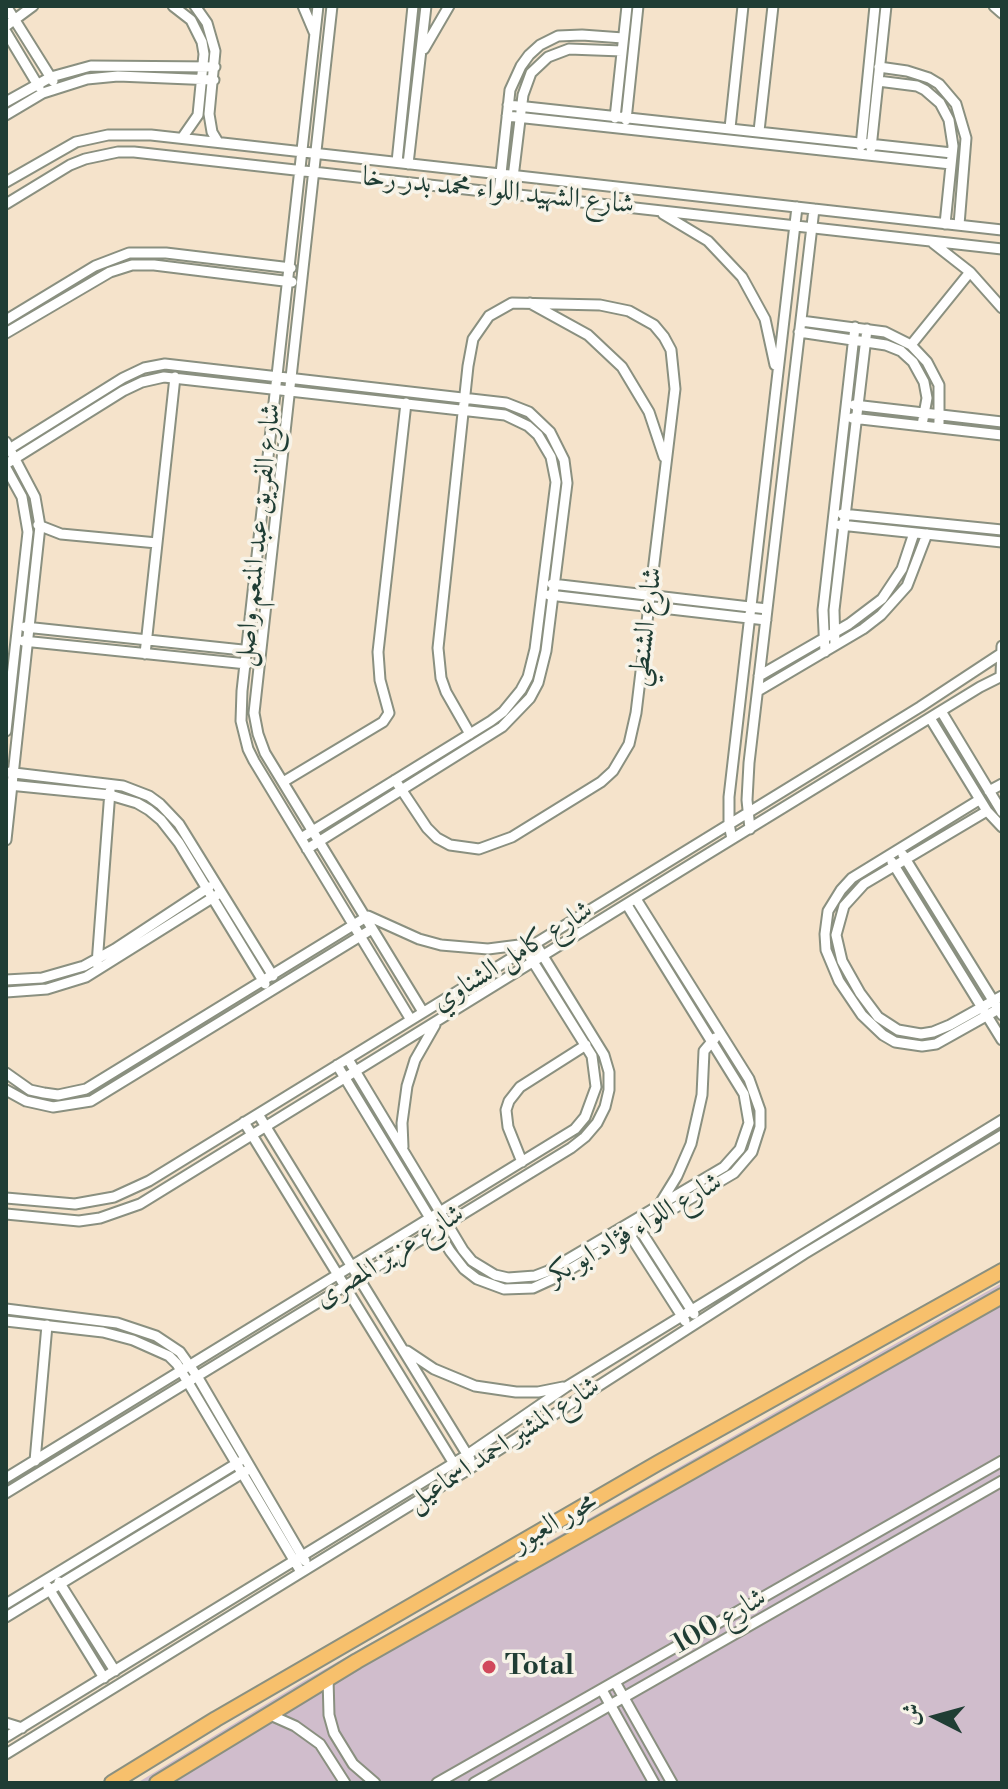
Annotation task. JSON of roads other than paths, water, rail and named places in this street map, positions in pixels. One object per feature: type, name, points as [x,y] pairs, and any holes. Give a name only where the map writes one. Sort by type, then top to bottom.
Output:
[{"type":"highway","name":"محور العبور","points":[[112,1783],[216,1719],[631,1479],[1002,1271]]},
{"type":"highway","name":"محور العبور","points":[[157,1783],[328,1678],[1002,1296]]},
{"type":"street","points":[[33,6],[6,29],[43,93]]},
{"type":"street","points":[[173,6],[184,12],[198,30],[204,54],[198,115],[182,138]]},
{"type":"street","points":[[195,6],[211,35],[215,67],[210,120],[218,142]]},
{"type":"street","points":[[303,6],[315,33]]},
{"type":"street","name":"شارع الفريق عبد المنعم واصل","points":[[318,6],[241,706],[244,735],[254,761],[411,1020]]},
{"type":"street","name":"شارع الفريق عبد المنعم واصل","points":[[332,6],[254,702],[255,723],[265,753],[423,1012]]},
{"type":"street","points":[[397,162],[413,6]]},
{"type":"street","points":[[408,164],[426,6]]},
{"type":"street","points":[[421,56],[449,6]]},
{"type":"street","points":[[614,121],[627,6]]},
{"type":"street","points":[[626,122],[638,6]]},
{"type":"street","points":[[730,128],[743,6]]},
{"type":"street","points":[[759,131],[773,6]]},
{"type":"street","points":[[866,149],[875,6]]},
{"type":"street","points":[[866,149],[878,81],[886,6]]},
{"type":"street","points":[[994,6],[1002,13]]},
{"type":"street","points":[[8,8],[56,87]]},
{"type":"street","points":[[499,192],[510,90],[521,66],[548,40],[570,35],[623,38]]},
{"type":"street","points":[[511,194],[526,83],[539,64],[569,49],[622,51]]},
{"type":"street","points":[[6,102],[51,77],[77,68],[104,64],[215,67]]},
{"type":"street","points":[[879,67],[918,73],[939,84],[961,115],[966,138],[959,225]]},
{"type":"street","points":[[6,115],[56,87],[102,77],[214,80]]},
{"type":"street","points":[[878,81],[917,86],[933,95],[949,120],[953,138],[945,224]]},
{"type":"street","points":[[508,105],[614,121]]},
{"type":"street","points":[[507,116],[730,128],[866,149]]},
{"type":"street","points":[[626,122],[952,159]]},
{"type":"street","name":"شارع الشهيد اللواء محمد بدر رخا","points":[[6,182],[61,149],[92,138],[124,134],[1002,230]]},
{"type":"street","points":[[953,138],[966,138]]},
{"type":"street","name":"شارع الشهيد اللواء محمد بدر رخا","points":[[6,204],[70,165],[118,152],[1002,249]]},
{"type":"street","points":[[732,839],[729,797],[797,207]]},
{"type":"street","points":[[750,829],[747,788],[814,209]]},
{"type":"street","points":[[656,210],[708,241],[742,277],[765,319],[777,379]]},
{"type":"street","points":[[930,241],[970,272],[1002,308]]},
{"type":"street","points":[[6,320],[95,266],[129,253],[166,253],[303,270]]},
{"type":"street","points":[[6,333],[110,272],[132,265],[301,283]]},
{"type":"street","points":[[911,345],[970,272]]},
{"type":"street","points":[[470,734],[446,692],[438,663],[438,648],[470,352],[480,327],[500,308],[527,302],[588,335],[622,367],[649,412],[660,439],[666,467]]},
{"type":"street","name":"شارع الشنطي","points":[[395,780],[437,838],[450,845],[479,849],[512,837],[601,782],[622,758],[634,728],[675,389],[671,350],[654,325],[629,311],[600,305],[527,302]]},
{"type":"street","points":[[801,321],[867,329],[893,335],[911,345],[936,377],[941,395],[939,427]]},
{"type":"street","points":[[825,652],[823,610],[855,327]]},
{"type":"street","points":[[835,645],[844,520],[867,329]]},
{"type":"street","points":[[799,332],[894,348],[913,362],[926,390],[922,425]]},
{"type":"street","points":[[8,455],[123,378],[144,368],[176,365],[464,398],[519,407],[544,424],[561,450],[567,483],[543,667],[538,683],[525,704],[502,727],[307,849]]},
{"type":"street","points":[[8,455],[123,391],[153,379],[175,377],[505,415],[517,419],[538,435],[551,457],[556,482],[532,663],[521,690],[503,712],[301,838]]},
{"type":"street","points":[[145,654],[175,377]]},
{"type":"street","points":[[283,782],[383,722],[389,713],[378,662],[406,403]]},
{"type":"street","points":[[846,404],[1002,422]]},
{"type":"street","points":[[845,417],[1002,435]]},
{"type":"street","points":[[6,731],[27,546],[27,518],[8,455]]},
{"type":"street","points":[[6,840],[10,773],[40,526],[35,497],[8,455]]},
{"type":"street","points":[[27,518],[61,534],[157,543]]},
{"type":"street","points":[[833,518],[914,533],[1002,542]]},
{"type":"street","points":[[844,520],[1002,530]]},
{"type":"street","points":[[759,676],[872,608],[891,588],[902,569],[914,533]]},
{"type":"street","points":[[758,691],[870,624],[901,594],[913,575],[927,534]]},
{"type":"street","points":[[543,588],[555,584],[767,609]]},
{"type":"street","points":[[543,588],[553,595],[766,620]]},
{"type":"street","points":[[18,626],[260,652]]},
{"type":"street","points":[[16,640],[258,665]]},
{"type":"street","points":[[1002,651],[1002,676]]},
{"type":"street","name":"شارع كامل الشناوي","points":[[6,1198],[75,1204],[114,1197],[149,1181],[920,707],[1002,651]]},
{"type":"street","name":"شارع كامل الشناوي","points":[[6,1214],[79,1221],[121,1213],[159,1193],[1002,676]]},
{"type":"street","points":[[941,711],[989,791],[998,799],[1002,812]]},
{"type":"street","points":[[930,718],[979,800],[1002,827]]},
{"type":"street","points":[[10,773],[110,789]]},
{"type":"street","points":[[989,791],[1002,784]]},
{"type":"street","points":[[9,785],[136,790],[160,804],[179,824],[269,992]]},
{"type":"street","points":[[98,971],[110,789]]},
{"type":"street","points":[[979,800],[852,878],[841,890],[827,918],[826,950],[831,966],[862,1015],[895,1042],[922,1046],[949,1038],[985,1012]]},
{"type":"street","points":[[899,849],[906,859],[1000,1006],[921,1034],[898,1030],[871,1008],[842,961],[836,935],[838,920],[853,894],[864,884],[895,866],[906,859],[987,811]]},
{"type":"street","points":[[888,856],[1002,1040]]},
{"type":"street","points":[[6,980],[56,975],[97,959],[211,886]]},
{"type":"street","points":[[6,992],[61,986],[98,971],[217,896]]},
{"type":"street","points":[[217,896],[279,986]]},
{"type":"street","name":"شارع اللواء فؤاد ابو بكر","points":[[348,1059],[403,1150],[456,1260],[477,1279],[490,1285],[519,1290],[547,1283],[627,1230],[734,1173],[747,1160],[756,1143],[760,1110],[756,1094],[721,1035],[631,902]]},
{"type":"street","name":"شارع اللواء فؤاد ابو بكر","points":[[631,902],[744,1094],[748,1109],[746,1138],[733,1159],[659,1205],[637,1225]]},
{"type":"street","points":[[6,1073],[17,1083],[44,1093],[58,1095],[86,1089],[364,916],[379,919],[419,939],[465,949],[535,943]]},
{"type":"street","points":[[6,1090],[26,1101],[53,1107],[91,1101],[372,929]]},
{"type":"street","name":"شارع عزيز المصرى","points":[[6,1493],[571,1148],[597,1123],[605,1107],[609,1081],[604,1055],[535,943]]},
{"type":"street","name":"شارع عزيز المصرى","points":[[6,1478],[562,1139],[585,1117],[596,1087],[596,1071],[586,1045],[525,949]]},
{"type":"street","points":[[862,1015],[871,1008]]},
{"type":"street","points":[[403,1150],[402,1123],[407,1086],[415,1060],[438,1021]]},
{"type":"street","points":[[659,1205],[677,1176],[691,1144],[702,1095],[704,1051],[711,1041],[721,1035]]},
{"type":"street","points":[[522,1162],[508,1127],[506,1110],[509,1101],[520,1087],[586,1045]]},
{"type":"street","name":"شارع اللواء فؤاد ابو بكر","points":[[337,1065],[435,1214]]},
{"type":"street","points":[[258,1114],[474,1466]]},
{"type":"street","name":"شارع المشير احمد اسماعيل","points":[[6,1737],[467,1455],[566,1387],[691,1309],[1002,1120]]},
{"type":"street","points":[[244,1122],[460,1474]]},
{"type":"street","name":"شارع المشير احمد اسماعيل","points":[[6,1754],[474,1466],[698,1320],[1002,1135]]},
{"type":"street","points":[[637,1225],[698,1320]]},
{"type":"street","points":[[627,1230],[689,1326]]},
{"type":"street","points":[[6,1309],[95,1319],[129,1327],[168,1343],[180,1352],[218,1412],[244,1466],[305,1570]]},
{"type":"street","points":[[6,1321],[103,1332],[164,1352],[181,1370],[208,1418],[244,1466]]},
{"type":"street","points":[[35,1461],[47,1325]]},
{"type":"street","points":[[400,1346],[434,1369],[475,1386],[516,1392],[566,1387]]},
{"type":"street","points":[[208,1418],[218,1412]]},
{"type":"street","points":[[997,1464],[1002,1481]]},
{"type":"street","name":"شارع 100","points":[[437,1783],[997,1464]]},
{"type":"street","points":[[6,1617],[244,1466]]},
{"type":"street","name":"شارع 100","points":[[474,1783],[1002,1481]]},
{"type":"street","points":[[6,1604],[205,1490]]},
{"type":"street","points":[[55,1574],[115,1671]]},
{"type":"street","points":[[44,1581],[104,1678]]},
{"type":"street","points":[[78,1636],[89,1630]]},
{"type":"street","points":[[328,1678],[328,1706],[334,1733],[353,1764],[375,1783]]},
{"type":"street","points":[[615,1682],[672,1783]]},
{"type":"street","points":[[602,1690],[654,1783]]},
{"type":"street","points":[[268,1714],[295,1726],[320,1744],[345,1783]]},
{"type":"street","points":[[6,1723],[22,1728]]},
{"type":"place","name":"Total","points":[[489,1667]]}]
